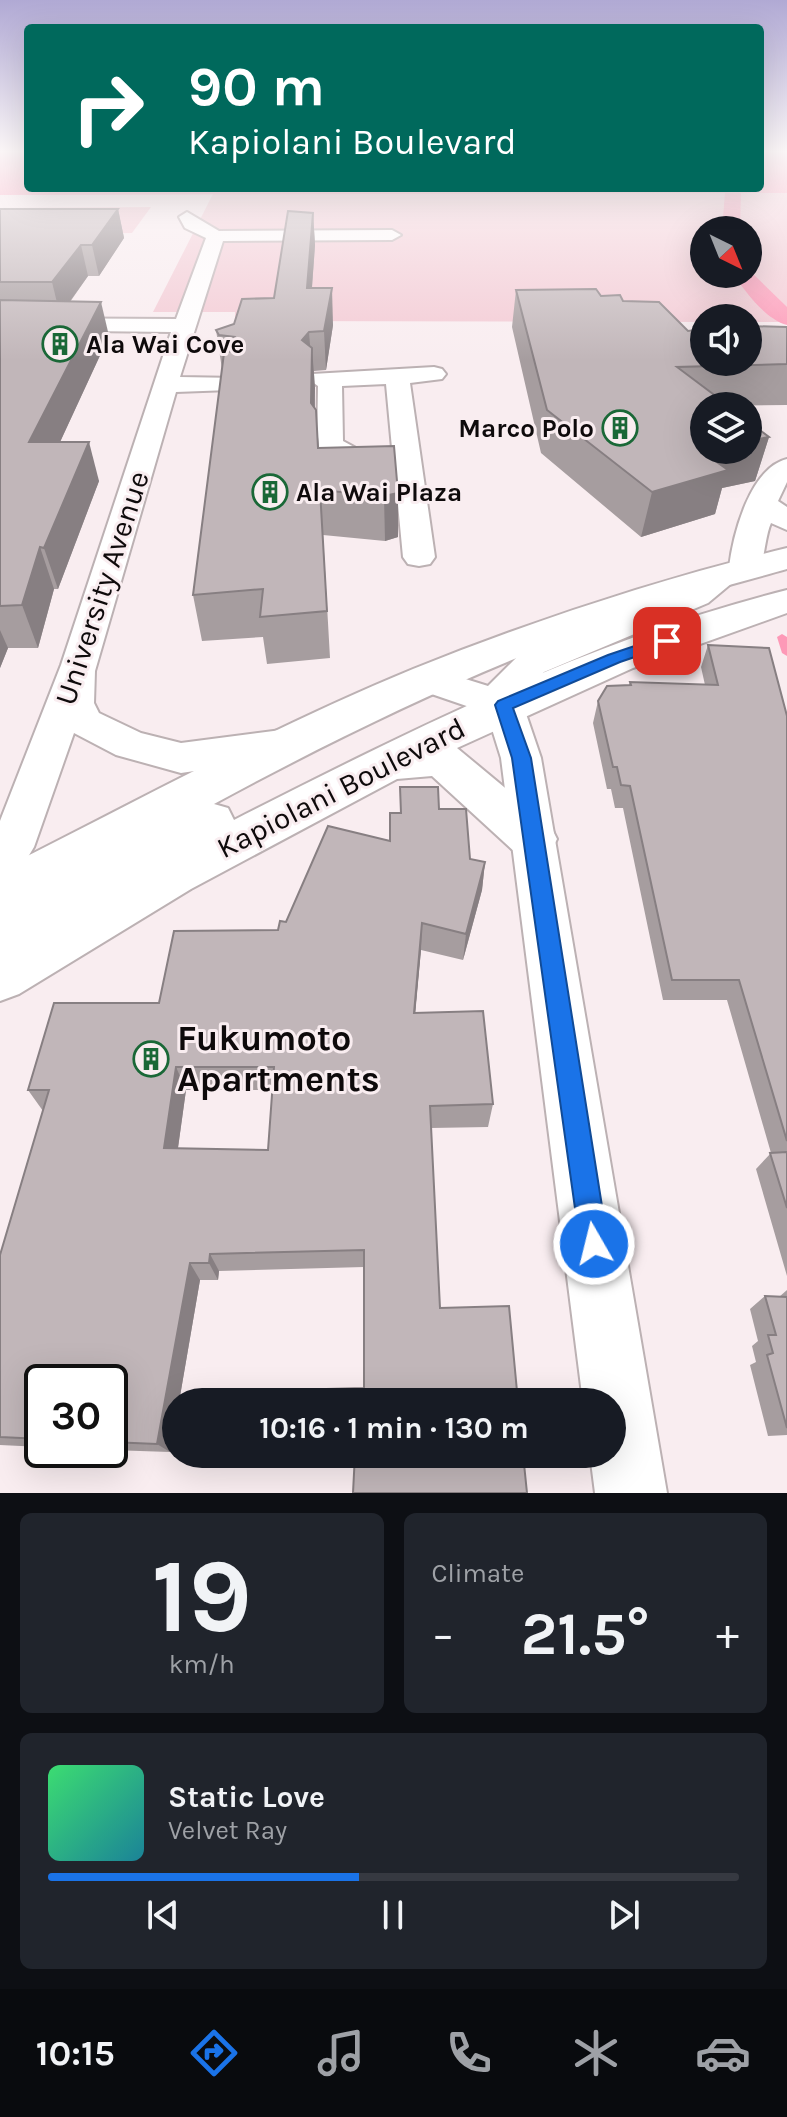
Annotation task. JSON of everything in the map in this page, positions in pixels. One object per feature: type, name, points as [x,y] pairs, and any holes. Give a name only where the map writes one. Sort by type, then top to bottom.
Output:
[{"type":"main road","name":"Kapiolani Boulevard","points":[[7,920],[291,743],[427,679],[606,610],[787,558]]},
{"type":"main road","name":"Kapiolani Boulevard","points":[[7,920],[191,865],[504,705],[614,659],[787,601]]},
{"type":"main road","points":[[7,920],[82,887],[344,754],[370,738],[409,706],[427,679]]},
{"type":"main road","points":[[386,764],[422,758],[444,761],[533,839]]},
{"type":"street","points":[[189,221],[216,236],[392,235]]},
{"type":"street","name":"University Avenue","points":[[7,920],[79,665],[184,326],[216,236]]},
{"type":"street","points":[[0,324],[184,326]]},
{"type":"street","points":[[407,455],[351,456],[330,445],[325,378],[434,374]]},
{"type":"street","points":[[397,377],[419,557]]},
{"type":"street","points":[[168,385],[230,383]]},
{"type":"street","points":[[631,1493],[521,758],[504,705],[507,686],[531,664],[696,596],[734,573],[748,542],[775,512],[770,482],[787,467]]},
{"type":"street","points":[[79,665],[75,703],[85,722],[130,745],[181,758],[291,743]]},
{"type":"street","points":[[427,679],[504,705]]},
{"type":"shaded area","points":[[0,221],[141,221],[132,233],[0,235]]},
{"type":"shaded area","points":[[199,221],[690,221],[690,288],[762,288],[762,221],[787,221],[787,322],[762,322],[762,304],[690,304],[690,322],[235,321],[235,312],[153,312]]},
{"type":"building","points":[[0,221],[110,221],[92,245],[81,245],[52,282],[0,282]]},
{"type":"building","name":"Ala Wai Plaza","points":[[286,221],[312,221],[307,288],[332,288],[324,331],[309,332],[302,340],[312,348],[311,403],[316,410],[318,448],[394,446],[398,493],[384,496],[320,490],[327,611],[260,617],[263,589],[193,595],[224,353],[235,350],[240,343],[235,337],[219,335],[216,330],[234,324],[242,299],[274,298]]},
{"type":"building","points":[[596,289],[601,296],[620,295],[623,301],[659,302],[690,331],[690,367],[677,367],[710,392],[690,392],[690,464],[719,464],[728,470],[652,492],[547,410],[516,290]]},
{"type":"building","points":[[0,300],[101,302],[29,442],[89,442],[44,548],[40,547],[22,605],[0,606]]},
{"type":"building","points":[[762,326],[787,327],[787,364],[762,365]]},
{"type":"building","points":[[708,645],[769,648],[787,716],[787,1141],[739,980],[672,980],[630,786],[621,785],[617,767],[613,767],[598,701],[607,686],[631,685],[630,682],[718,685]]},
{"type":"building","points":[[400,787],[438,787],[439,809],[466,809],[470,859],[485,862],[466,934],[422,923],[414,1013],[483,1011],[493,1104],[430,1106],[440,1308],[509,1306],[517,1388],[364,1388],[364,1250],[210,1254],[209,1263],[190,1263],[167,1388],[162,1388],[162,1417],[157,1444],[128,1443],[128,1364],[24,1364],[24,1438],[0,1437],[0,1255],[49,1090],[28,1090],[54,1003],[159,1003],[174,931],[278,930],[280,921],[286,922],[328,826],[390,841],[390,813],[401,813]],"holes":[[[176,1067],[274,1067],[268,1150],[164,1148]]]},
{"type":"building","points":[[787,1152],[787,1208],[770,1153]]},
{"type":"building","points":[[765,1296],[787,1297],[787,1428],[767,1355],[773,1353],[768,1335],[776,1335]]},
{"type":"building","points":[[354,1468],[524,1468],[527,1493],[353,1493]]},
{"type":"waterway","points":[[754,288],[787,318]]},
{"type":"waterway","points":[[782,637],[787,653]]},
{"type":"place","name":"Ala Wai Cove","points":[[60,344]]},
{"type":"place","name":"Marco Polo","points":[[620,428]]},
{"type":"place","name":"Ala Wai Plaza","points":[[270,492]]},
{"type":"place","name":"Fukumoto Apartments","points":[[151,1059]]},
{"type":"route","points":[[594,1244],[521,758],[504,705],[614,659],[667,641]]}]
